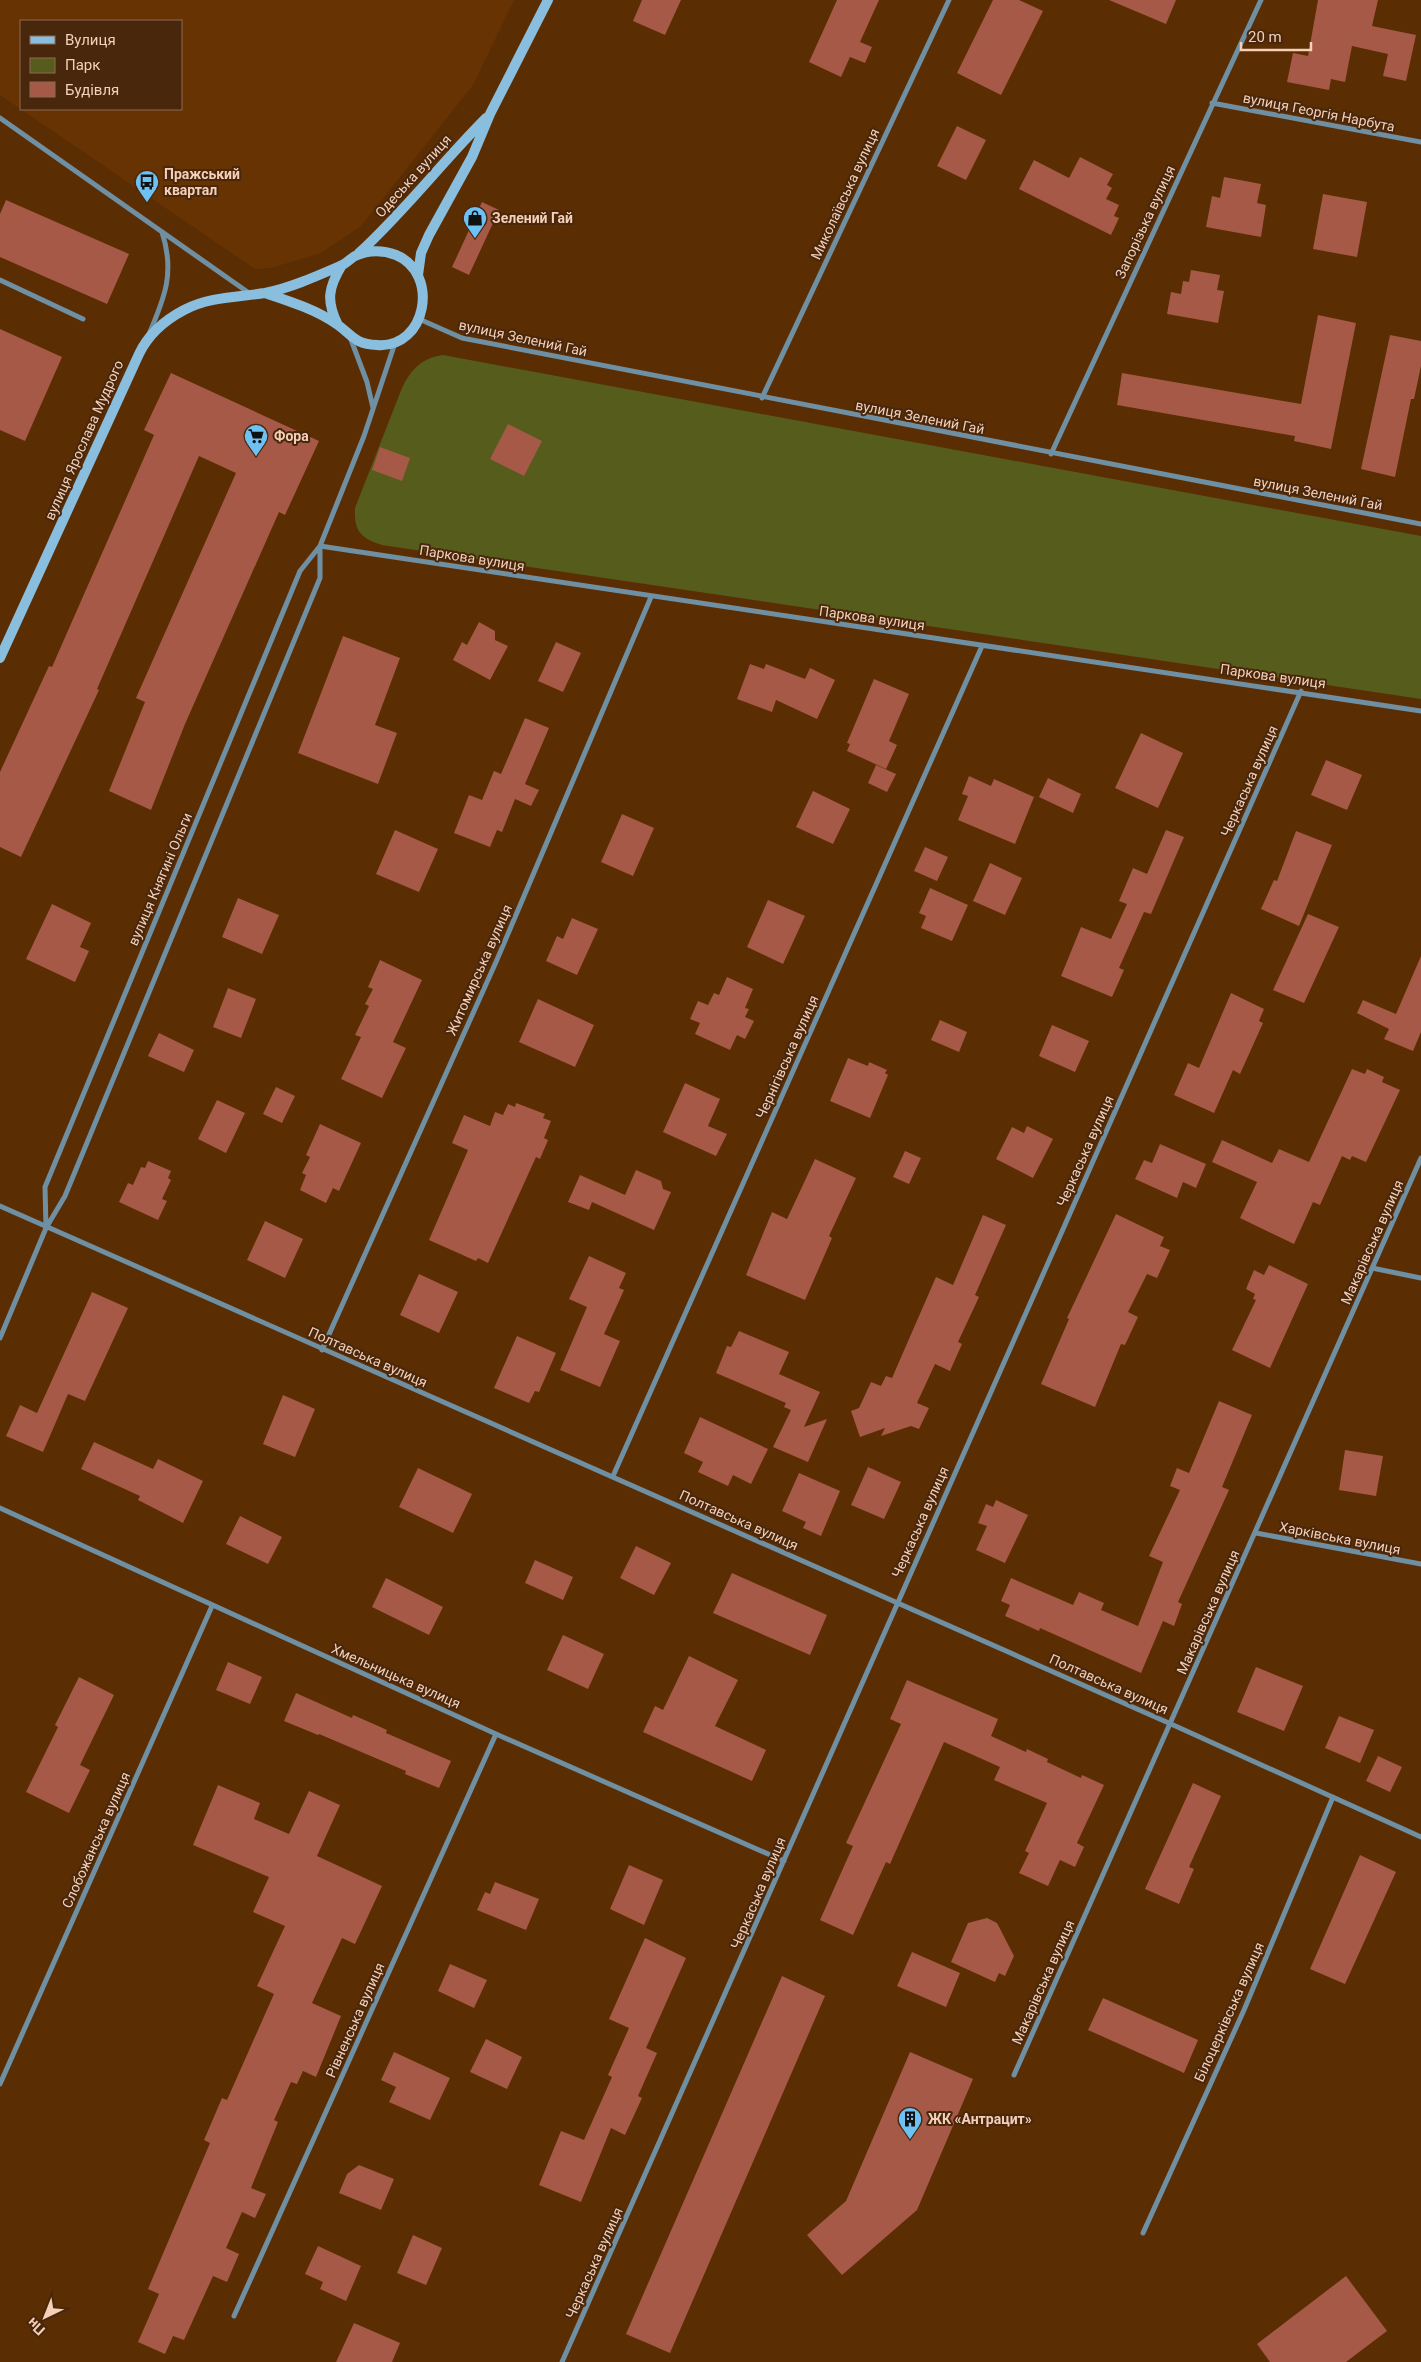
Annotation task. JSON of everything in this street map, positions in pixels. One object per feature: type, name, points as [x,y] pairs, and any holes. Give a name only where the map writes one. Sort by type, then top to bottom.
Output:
[{"type":"main road","name":"Одеська вулиця","points":[[418,275],[421,253],[429,235],[472,158],[490,114],[548,0]]},
{"type":"main road","name":"Одеська вулиця","points":[[356,256],[401,213],[459,145],[490,114]]},
{"type":"main road","points":[[371,251],[388,252],[408,262],[418,275],[424,291],[423,307],[419,319],[410,333],[396,342],[380,346],[364,344],[350,337],[338,325],[306,309],[265,293],[342,265],[356,256],[371,251]]},
{"type":"main road","points":[[338,325],[331,310],[330,294],[333,280],[342,265]]},
{"type":"main road","name":"вулиця Ярослава Мудрого","points":[[0,658],[145,342],[170,317],[186,308],[216,299],[265,293]]},
{"type":"street","name":"Миколаївська вулиця","points":[[762,398],[949,0]]},
{"type":"street","name":"Запорізька вулиця","points":[[1051,454],[1261,0]]},
{"type":"street","name":"вулиця Георгія Нарбута","points":[[1212,103],[1421,142]]},
{"type":"street","points":[[0,118],[250,294]]},
{"type":"street","points":[[145,342],[164,298],[168,276],[168,250],[162,232]]},
{"type":"street","points":[[0,280],[83,319]]},
{"type":"street","name":"вулиця Зелений Гай","points":[[419,319],[462,338],[762,398],[1421,524]]},
{"type":"street","points":[[350,337],[367,382],[373,409]]},
{"type":"street","name":"вулиця Княгині Ольги","points":[[46,1228],[45,1187],[300,571],[320,546],[373,409],[396,342]]},
{"type":"street","name":"вулиця Княгині Ольги","points":[[0,1338],[46,1228],[64,1196],[320,578],[320,546]]},
{"type":"street","name":"Паркова вулиця","points":[[320,546],[651,597],[1302,691],[1421,710]]},
{"type":"street","name":"Житомирська вулиця","points":[[322,1350],[496,962],[651,597]]},
{"type":"street","name":"Чернігівська вулиця","points":[[613,1476],[982,646]]},
{"type":"street","name":"Черкаська вулиця","points":[[562,2362],[1302,691]]},
{"type":"street","name":"Макарівська вулиця","points":[[1014,2075],[1421,1158]]},
{"type":"street","name":"Полтавська вулиця","points":[[0,1206],[46,1228],[613,1476],[1171,1724],[1421,1838]]},
{"type":"street","points":[[1372,1268],[1421,1278]]},
{"type":"street","name":"Хмельницька вулиця","points":[[0,1508],[496,1734],[784,1861]]},
{"type":"street","name":"Харківська вулиця","points":[[1256,1533],[1421,1564]]},
{"type":"street","name":"Слобожанська вулиця","points":[[0,2084],[212,1606]]},
{"type":"street","name":"Рівненська вулиця","points":[[234,2316],[496,1734]]},
{"type":"street","name":"Білоцерківська вулиця","points":[[1143,2234],[1244,2010],[1333,1797]]},
{"type":"shaded area","points":[[0,0],[514,0],[473,85],[361,226],[321,253],[271,268],[255,269],[22,110],[182,110],[182,20],[20,20],[20,109],[0,95]]},
{"type":"green space","points":[[443,355],[1421,536],[1421,699],[382,545],[368,540],[357,528],[355,508],[402,388],[413,370],[429,359]]},
{"type":"building","points":[[642,0],[681,0],[665,35],[633,21]]},
{"type":"building","points":[[837,0],[879,0],[860,42],[872,47],[865,63],[850,57],[841,77],[809,62]]},
{"type":"building","points":[[993,0],[1019,0],[1043,11],[1001,95],[957,73]]},
{"type":"building","points":[[1109,0],[1176,0],[1166,24]]},
{"type":"building","points":[[1318,0],[1378,0],[1372,26],[1416,35],[1406,81],[1383,76],[1388,54],[1352,46],[1345,82],[1331,79],[1329,90],[1287,82],[1293,53],[1308,56]]},
{"type":"building","points":[[957,126],[986,140],[966,180],[937,166]]},
{"type":"building","points":[[1080,157],[1113,174],[1107,185],[1112,188],[1106,199],[1119,205],[1114,216],[1119,218],[1111,235],[1019,189],[1034,160],[1069,178]]},
{"type":"building","points":[[1224,177],[1261,184],[1257,203],[1266,205],[1261,237],[1206,227],[1212,196],[1220,198]]},
{"type":"building","points":[[1323,194],[1367,202],[1357,257],[1313,249]]},
{"type":"building","points":[[6,200],[129,254],[107,304],[0,257],[0,214]]},
{"type":"building","name":"Зелений Гай","points":[[482,202],[499,210],[469,275],[452,267]]},
{"type":"building","points":[[1191,270],[1220,275],[1217,290],[1224,291],[1218,323],[1167,314],[1171,292],[1181,294],[1183,281],[1189,282]]},
{"type":"building","points":[[1318,315],[1356,323],[1331,449],[1294,441],[1295,436],[1117,405],[1122,373],[1301,404]]},
{"type":"building","points":[[0,329],[62,357],[25,441],[0,430]]},
{"type":"building","points":[[1390,335],[1421,341],[1421,366],[1414,399],[1411,399],[1395,477],[1361,469]]},
{"type":"building","points":[[171,373],[319,441],[285,515],[279,512],[185,724],[151,810],[109,791],[145,702],[136,698],[236,473],[199,456],[97,689],[99,690],[21,857],[0,847],[0,772],[49,666],[52,667],[154,435],[144,430]]},
{"type":"building","points":[[508,424],[542,441],[524,476],[490,459]]},
{"type":"building","points":[[380,447],[410,458],[402,481],[372,470]]},
{"type":"building","points":[[479,622],[495,631],[495,640],[508,646],[490,680],[453,660],[462,642],[467,645]]},
{"type":"building","points":[[343,636],[400,658],[375,725],[397,733],[378,784],[298,753]]},
{"type":"building","points":[[556,642],[581,653],[563,692],[538,681]]},
{"type":"building","points":[[750,664],[764,669],[766,664],[805,679],[810,668],[835,680],[817,719],[776,700],[772,712],[737,699]]},
{"type":"building","points":[[874,679],[909,694],[889,741],[897,745],[886,769],[847,751],[850,744],[847,743]]},
{"type":"building","points":[[525,718],[549,728],[525,784],[539,790],[531,806],[515,799],[502,832],[497,830],[490,847],[454,833],[469,795],[482,800],[494,771],[501,774]]},
{"type":"building","points":[[1141,733],[1183,753],[1158,808],[1115,788]]},
{"type":"building","points":[[1326,760],[1362,775],[1347,810],[1311,795]]},
{"type":"building","points":[[876,765],[896,774],[887,792],[868,783]]},
{"type":"building","points":[[969,776],[991,786],[994,779],[1034,797],[1015,844],[958,820],[968,796],[962,794]]},
{"type":"building","points":[[1048,778],[1081,794],[1073,813],[1039,797]]},
{"type":"building","points":[[813,791],[850,809],[833,844],[796,827]]},
{"type":"building","points":[[622,814],[654,828],[633,876],[601,862]]},
{"type":"building","points":[[395,830],[438,849],[419,892],[376,874]]},
{"type":"building","points":[[1166,830],[1184,837],[1151,914],[1144,912],[1119,968],[1124,970],[1112,997],[1061,976],[1081,927],[1111,939],[1127,904],[1119,901],[1133,868],[1147,874]]},
{"type":"building","points":[[1296,831],[1332,845],[1299,926],[1261,909],[1274,880],[1277,881]]},
{"type":"building","points":[[925,847],[948,857],[937,881],[914,871]]},
{"type":"building","points":[[990,863],[1022,878],[1005,915],[973,901]]},
{"type":"building","points":[[930,888],[968,905],[952,941],[921,928],[926,916],[919,913]]},
{"type":"building","points":[[238,898],[279,915],[262,954],[222,937]]},
{"type":"building","points":[[768,900],[805,916],[783,964],[747,947]]},
{"type":"building","points":[[52,904],[91,923],[80,947],[89,951],[75,982],[26,959]]},
{"type":"building","points":[[1308,914],[1339,927],[1304,1003],[1273,990]]},
{"type":"building","points":[[572,918],[598,929],[577,975],[546,961],[557,936],[563,939]]},
{"type":"building","points":[[1421,956],[1421,1032],[1413,1051],[1384,1039],[1389,1029],[1357,1013],[1363,1000],[1396,1014]]},
{"type":"building","points":[[380,960],[422,980],[393,1042],[406,1048],[382,1098],[341,1079],[361,1037],[355,1035],[369,1006],[365,1004],[373,989],[368,987]]},
{"type":"building","points":[[727,977],[753,989],[745,1008],[749,1009],[745,1017],[754,1021],[745,1039],[737,1035],[730,1050],[695,1034],[700,1023],[690,1019],[698,1001],[708,1005],[714,993],[719,995]]},
{"type":"building","points":[[228,988],[256,999],[241,1038],[213,1027]]},
{"type":"building","points":[[1231,993],[1264,1009],[1259,1021],[1263,1023],[1240,1074],[1233,1070],[1214,1113],[1174,1095],[1188,1063],[1199,1068]]},
{"type":"building","points":[[538,999],[594,1025],[575,1067],[519,1042]]},
{"type":"building","points":[[940,1020],[967,1032],[959,1052],[931,1040]]},
{"type":"building","points":[[1052,1025],[1089,1041],[1075,1072],[1039,1056]]},
{"type":"building","points":[[159,1033],[194,1050],[184,1072],[148,1056]]},
{"type":"building","points":[[848,1058],[868,1066],[869,1062],[887,1070],[885,1073],[888,1075],[870,1118],[830,1101]]},
{"type":"building","points":[[1352,1069],[1365,1074],[1367,1069],[1384,1077],[1382,1082],[1400,1090],[1366,1162],[1352,1156],[1350,1160],[1342,1156],[1320,1205],[1313,1202],[1294,1244],[1240,1218],[1257,1182],[1212,1162],[1222,1140],[1272,1163],[1279,1149],[1309,1162]]},
{"type":"building","points":[[685,1083],[720,1099],[708,1126],[727,1134],[716,1156],[663,1132]]},
{"type":"building","points":[[276,1087],[295,1096],[282,1123],[263,1114]]},
{"type":"building","points":[[217,1100],[245,1113],[226,1153],[198,1139]]},
{"type":"building","points":[[516,1103],[545,1114],[543,1118],[551,1121],[544,1138],[548,1140],[540,1159],[536,1157],[488,1263],[478,1258],[476,1261],[429,1240],[468,1150],[452,1143],[464,1115],[490,1126],[495,1112],[503,1115],[508,1104],[515,1107]]},
{"type":"building","points":[[320,1124],[361,1143],[339,1191],[333,1188],[326,1203],[300,1190],[306,1175],[302,1173],[310,1157],[306,1155]]},
{"type":"building","points":[[1027,1126],[1053,1139],[1033,1178],[996,1159],[1012,1127],[1024,1133]]},
{"type":"building","points":[[1160,1144],[1206,1164],[1196,1188],[1183,1182],[1177,1198],[1135,1179],[1144,1160],[1152,1163]]},
{"type":"building","points":[[905,1151],[921,1158],[909,1184],[893,1177]]},
{"type":"building","points":[[815,1159],[856,1178],[829,1236],[832,1238],[805,1300],[746,1275],[772,1212],[787,1219]]},
{"type":"building","points":[[148,1161],[171,1171],[168,1178],[171,1180],[162,1199],[167,1201],[158,1220],[119,1202],[128,1183],[133,1185],[141,1167],[145,1168]]},
{"type":"building","points":[[636,1170],[661,1181],[663,1189],[671,1192],[654,1230],[592,1202],[589,1210],[568,1202],[580,1175],[625,1195]]},
{"type":"building","points":[[1116,1214],[1164,1237],[1160,1246],[1170,1250],[1157,1278],[1147,1274],[1128,1312],[1138,1317],[1125,1345],[1121,1344],[1095,1407],[1041,1384],[1069,1319],[1067,1318]]},
{"type":"building","points":[[983,1215],[1006,1225],[975,1295],[979,1297],[958,1342],[962,1344],[950,1371],[935,1364],[917,1403],[929,1408],[919,1429],[911,1426],[881,1436],[885,1428],[860,1437],[851,1411],[859,1408],[871,1382],[881,1386],[886,1376],[892,1378],[936,1277],[953,1285]]},
{"type":"building","points":[[265,1221],[303,1239],[285,1278],[247,1260]]},
{"type":"building","points":[[589,1256],[626,1273],[619,1288],[624,1290],[604,1334],[620,1341],[600,1387],[560,1370],[587,1307],[569,1299]]},
{"type":"building","points":[[1269,1265],[1308,1284],[1270,1368],[1232,1350],[1256,1300],[1253,1299],[1255,1294],[1246,1289],[1254,1270],[1264,1275]]},
{"type":"building","points":[[419,1274],[458,1292],[439,1333],[400,1315]]},
{"type":"building","points":[[92,1292],[128,1308],[85,1401],[68,1394],[43,1452],[6,1436],[20,1405],[37,1413]]},
{"type":"building","points":[[739,1331],[789,1352],[779,1374],[820,1392],[804,1427],[827,1419],[808,1462],[773,1447],[791,1410],[784,1407],[786,1403],[716,1373],[727,1346],[731,1347]]},
{"type":"building","points":[[517,1336],[556,1353],[539,1392],[535,1391],[529,1403],[494,1388]]},
{"type":"building","points":[[283,1395],[315,1409],[295,1457],[263,1444]]},
{"type":"building","points":[[1219,1401],[1252,1415],[1222,1487],[1229,1490],[1178,1602],[1182,1604],[1174,1626],[1163,1621],[1141,1673],[1040,1628],[1039,1631],[1005,1616],[1010,1605],[1001,1601],[1011,1578],[1073,1605],[1079,1592],[1104,1603],[1101,1610],[1138,1626],[1163,1562],[1149,1556],[1180,1490],[1170,1486],[1177,1468],[1189,1473]]},
{"type":"building","points":[[700,1417],[768,1449],[751,1484],[733,1475],[728,1486],[698,1472],[703,1462],[684,1453]]},
{"type":"building","points":[[94,1442],[153,1469],[158,1459],[203,1481],[183,1523],[138,1500],[140,1496],[81,1469]]},
{"type":"building","points":[[1345,1450],[1383,1456],[1376,1496],[1339,1490]]},
{"type":"building","points":[[868,1467],[901,1482],[884,1519],[851,1505]]},
{"type":"building","points":[[418,1468],[472,1494],[453,1533],[399,1507]]},
{"type":"building","points":[[799,1473],[840,1491],[821,1536],[803,1528],[806,1522],[782,1511]]},
{"type":"building","points":[[996,1500],[1028,1515],[1005,1563],[976,1550],[987,1526],[978,1523],[986,1504],[993,1507]]},
{"type":"building","points":[[240,1516],[282,1537],[268,1564],[226,1544]]},
{"type":"building","points":[[636,1546],[671,1563],[654,1595],[620,1578]]},
{"type":"building","points":[[535,1560],[573,1577],[563,1600],[525,1583]]},
{"type":"building","points":[[732,1573],[827,1615],[810,1655],[713,1613]]},
{"type":"building","points":[[386,1578],[443,1607],[429,1635],[372,1607]]},
{"type":"building","points":[[563,1635],[604,1654],[588,1689],[547,1670]]},
{"type":"building","points":[[689,1656],[738,1680],[715,1726],[766,1750],[752,1781],[643,1732],[655,1706],[663,1710]]},
{"type":"building","points":[[228,1662],[262,1677],[250,1704],[216,1690]]},
{"type":"building","points":[[1256,1667],[1303,1686],[1284,1731],[1237,1712]]},
{"type":"building","points":[[79,1677],[114,1695],[80,1765],[90,1770],[69,1813],[26,1792],[58,1727],[55,1725]]},
{"type":"building","points":[[907,1680],[998,1719],[991,1736],[1026,1752],[1027,1749],[1048,1759],[1047,1762],[1081,1778],[1082,1775],[1104,1785],[1077,1843],[1084,1847],[1075,1867],[1060,1860],[1048,1886],[1019,1873],[1029,1853],[1025,1851],[1047,1803],[994,1780],[1000,1767],[944,1742],[890,1864],[886,1862],[853,1935],[820,1920],[853,1846],[846,1843],[901,1724],[890,1719]]},
{"type":"building","points":[[296,1693],[352,1718],[353,1715],[376,1725],[387,1730],[386,1733],[451,1761],[439,1788],[405,1774],[406,1771],[284,1721]]},
{"type":"building","points":[[1339,1716],[1374,1730],[1360,1763],[1325,1748]]},
{"type":"building","points":[[1378,1756],[1402,1767],[1390,1792],[1366,1781]]},
{"type":"building","points":[[1193,1783],[1221,1796],[1189,1867],[1194,1869],[1179,1904],[1145,1889]]},
{"type":"building","points":[[218,1785],[260,1803],[254,1819],[289,1834],[309,1791],[340,1805],[317,1856],[382,1886],[355,1944],[342,1938],[312,2003],[341,2016],[316,2077],[303,2071],[297,2084],[291,2082],[274,2120],[278,2122],[251,2188],[266,2194],[255,2218],[242,2212],[226,2248],[239,2254],[227,2282],[213,2276],[184,2340],[173,2336],[165,2354],[138,2342],[159,2294],[148,2289],[210,2143],[204,2140],[222,2098],[227,2100],[274,1994],[257,1986],[285,1926],[253,1912],[269,1877],[193,1845]]},
{"type":"building","points":[[1360,1855],[1396,1872],[1345,1984],[1310,1969]]},
{"type":"building","points":[[629,1865],[663,1880],[644,1925],[610,1909]]},
{"type":"building","points":[[495,1882],[539,1899],[526,1930],[477,1910],[485,1892],[490,1894]]},
{"type":"building","points":[[987,1918],[997,1923],[1014,1956],[1005,1976],[999,1973],[995,1982],[951,1962],[968,1923]]},
{"type":"building","points":[[645,1938],[686,1958],[646,2048],[657,2053],[638,2096],[642,2098],[625,2135],[611,2128],[581,2202],[539,2185],[561,2131],[584,2140],[612,2077],[608,2075],[629,2028],[609,2019]]},
{"type":"building","points":[[912,1952],[960,1973],[946,2007],[897,1986]]},
{"type":"building","points":[[450,1964],[487,1980],[474,2008],[438,1991]]},
{"type":"building","points":[[782,1976],[825,1996],[670,2353],[626,2334]]},
{"type":"building","points":[[1103,1998],[1198,2040],[1184,2073],[1088,2030]]},
{"type":"building","points":[[486,2039],[522,2057],[507,2089],[470,2072]]},
{"type":"building","points":[[394,2052],[450,2078],[430,2120],[389,2102],[396,2087],[381,2080]]},
{"type":"building","name":"ЖК «Антрацит»","points":[[910,2052],[973,2079],[917,2210],[842,2275],[807,2235],[846,2201]]},
{"type":"building","points":[[359,2165],[394,2179],[381,2210],[339,2193],[347,2174]]},
{"type":"building","points":[[413,2235],[442,2248],[426,2285],[397,2273]]},
{"type":"building","points":[[318,2246],[361,2266],[346,2301],[320,2289],[323,2282],[305,2274]]},
{"type":"building","points":[[1346,2276],[1387,2331],[1346,2362],[1270,2362],[1257,2344]]},
{"type":"building","points":[[354,2323],[400,2343],[392,2362],[336,2362]]},
{"type":"place","name":"Пражський квартал","points":[[147,203]]},
{"type":"place","name":"Зелений Гай","points":[[475,239]]},
{"type":"place","name":"Фора","points":[[256,457]]},
{"type":"place","name":"ЖК «Антрацит»","points":[[910,2140]]}]
